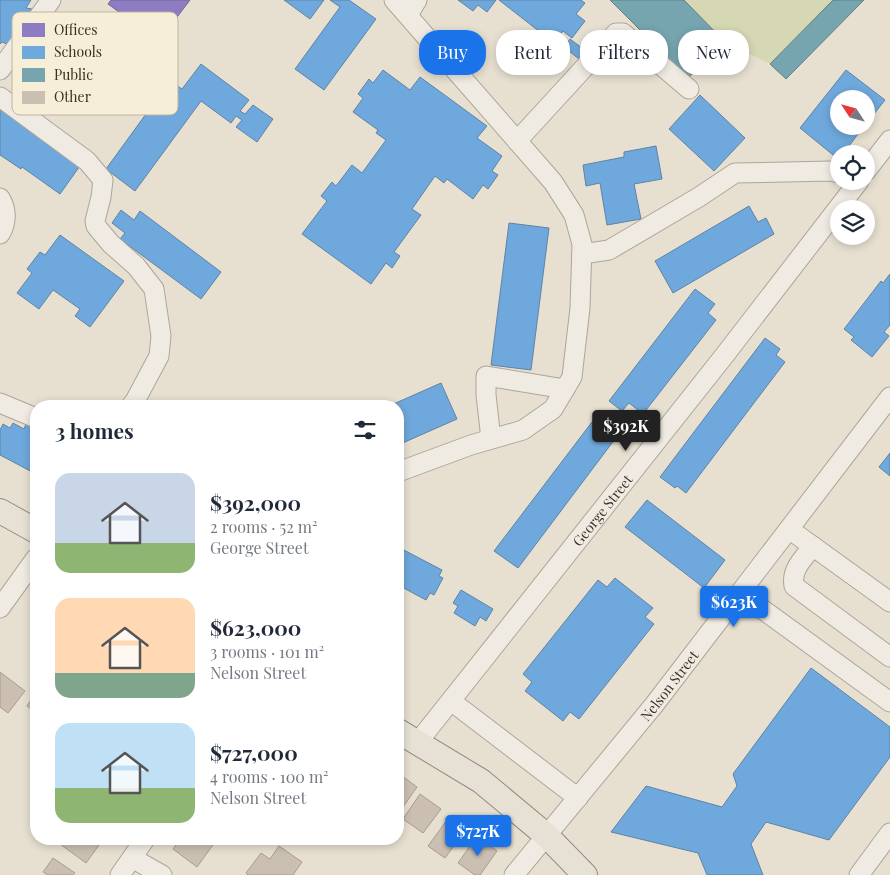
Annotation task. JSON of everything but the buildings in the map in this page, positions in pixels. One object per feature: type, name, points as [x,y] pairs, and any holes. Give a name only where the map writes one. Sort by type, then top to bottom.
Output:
[{"type":"main road","points":[[0,510],[30,528]]},
{"type":"main road","points":[[404,734],[481,781],[547,836],[585,875]]},
{"type":"street","points":[[42,12],[51,0]]},
{"type":"street","points":[[394,0],[412,8],[517,142],[553,182],[574,215],[582,244],[580,308],[572,377],[553,409],[523,430],[491,439],[404,470]]},
{"type":"street","points":[[517,142],[616,33],[623,32],[689,89]]},
{"type":"street","points":[[0,70],[12,54]]},
{"type":"street","points":[[0,97],[12,106]]},
{"type":"street","points":[[24,115],[87,161],[102,180],[101,197],[95,221],[96,226],[111,244],[136,266],[154,289],[161,336],[159,356],[136,400]]},
{"type":"street","points":[[875,159],[890,140]]},
{"type":"street","points":[[582,254],[609,250],[699,197],[735,173],[830,170]]},
{"type":"street","name":"George Street","points":[[418,742],[724,356],[851,190]]},
{"type":"street","points":[[0,198],[5,210],[6,220],[0,234]]},
{"type":"street","points":[[491,439],[486,395],[486,376],[565,389]]},
{"type":"street","name":"Nelson Street","points":[[514,875],[654,705],[890,397]]},
{"type":"street","points":[[0,403],[30,416]]},
{"type":"street","points":[[790,528],[890,602]]},
{"type":"street","points":[[813,546],[797,566],[793,576],[794,586],[890,657]]},
{"type":"street","points":[[0,608],[30,566]]},
{"type":"street","points":[[740,593],[890,702]]},
{"type":"street","points":[[451,700],[578,798]]},
{"type":"street","points":[[859,875],[890,833]]},
{"type":"street","points":[[120,875],[141,845]]},
{"type":"street","points":[[132,858],[162,875]]},
{"type":"green space","points":[[610,0],[864,0],[786,79],[770,64],[749,54],[749,30],[678,30],[678,68],[668,58],[668,30],[640,30]]}]
